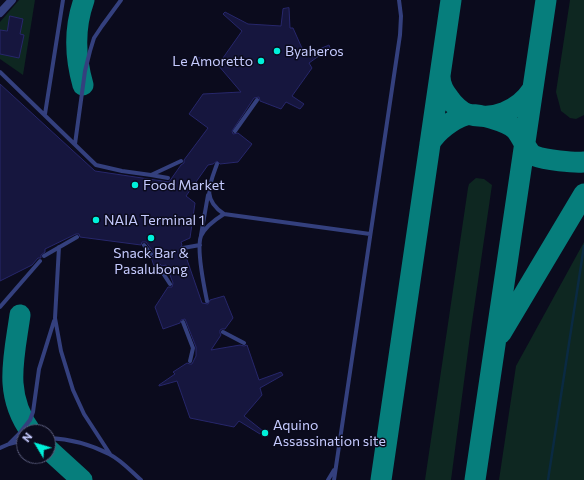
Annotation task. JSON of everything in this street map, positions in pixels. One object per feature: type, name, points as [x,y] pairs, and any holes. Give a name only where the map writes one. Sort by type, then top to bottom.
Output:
[{"type":"street","points":[[0,13],[12,0]]},
{"type":"lane","points":[[45,114],[63,0]]},
{"type":"lane","points":[[75,144],[85,70],[94,38],[121,0]]},
{"type":"lane","points":[[334,480],[400,35],[401,16],[399,0]]},
{"type":"lane","points":[[0,72],[96,165],[105,168],[168,178]]},
{"type":"lane","points":[[235,131],[257,100]]},
{"type":"lane","points":[[150,175],[182,161]]},
{"type":"lane","points":[[207,301],[203,282],[200,245],[208,193],[216,164]]},
{"type":"lane","points":[[208,193],[215,208],[224,214],[370,234]]},
{"type":"lane","points":[[201,235],[214,221],[224,214]]},
{"type":"lane","points":[[44,256],[78,237]]},
{"type":"lane","points":[[144,245],[151,254]]},
{"type":"lane","points":[[183,248],[200,245]]},
{"type":"lane","points":[[59,247],[55,318],[60,351],[73,390],[84,414],[110,454]]},
{"type":"lane","points":[[0,307],[40,261]]},
{"type":"lane","points":[[159,267],[170,284]]},
{"type":"lane","points":[[9,444],[30,420],[33,412],[39,368],[55,318]]},
{"type":"lane","points":[[183,322],[193,348],[190,361]]},
{"type":"lane","points":[[223,332],[244,344]]},
{"type":"lane","points":[[56,439],[92,446],[110,454],[141,480]]},
{"type":"lane","points":[[0,448],[16,442]]},
{"type":"lane","points":[[328,480],[336,468]]},
{"type":"green space","points":[[19,0],[35,0],[23,75],[0,59],[0,22]]},
{"type":"green space","points":[[570,0],[584,0],[584,115],[576,119],[570,118],[561,111],[556,92]]},
{"type":"green space","points":[[476,178],[484,179],[492,185],[451,480],[425,480],[468,188],[469,184]]},
{"type":"green space","points":[[584,242],[584,480],[499,480],[516,366]]},
{"type":"building","name":"NAIA Terminal 1","points":[[289,8],[290,28],[293,28],[305,55],[329,45],[330,48],[309,63],[312,68],[292,96],[304,104],[300,109],[286,102],[281,109],[260,101],[259,97],[254,98],[232,131],[233,134],[238,133],[252,144],[238,162],[220,164],[217,161],[208,165],[186,196],[195,203],[190,238],[181,242],[182,245],[180,248],[181,251],[184,251],[202,303],[208,304],[210,300],[224,296],[233,318],[225,329],[220,330],[221,335],[211,350],[247,345],[259,380],[281,372],[283,375],[260,388],[262,395],[244,416],[263,431],[260,434],[239,421],[234,427],[190,418],[177,381],[159,386],[175,374],[173,372],[187,363],[192,364],[196,356],[196,347],[185,319],[181,320],[180,323],[163,329],[155,307],[168,287],[172,287],[173,283],[166,265],[162,266],[157,264],[155,269],[151,257],[154,256],[154,253],[146,242],[142,242],[141,245],[80,237],[79,234],[76,234],[45,249],[45,252],[41,255],[41,258],[38,258],[32,265],[0,281],[0,84],[95,171],[169,182],[208,128],[189,114],[203,94],[241,92],[218,65],[242,31],[223,14],[225,12],[248,24],[281,26],[283,9]]},
{"type":"building","points":[[10,16],[23,19],[20,34],[24,35],[19,58],[0,54],[0,30],[7,31]]},
{"type":"building","points":[[195,57],[205,59],[205,66],[194,63]]},
{"type":"waterway","points":[[548,480],[584,246]]},
{"type":"taxiway","points":[[83,85],[78,64],[77,32],[78,21],[84,0]]},
{"type":"taxiway","points":[[381,480],[451,0]]},
{"type":"taxiway","points":[[475,480],[546,0]]},
{"type":"taxiway","points":[[440,76],[445,93],[453,103],[465,113],[477,116],[495,115],[504,112],[520,103],[532,90]]},
{"type":"taxiway","points":[[430,143],[437,134],[451,122],[471,114],[484,116],[511,126],[520,136],[529,152],[535,156],[560,161],[584,162]]},
{"type":"taxiway","points":[[501,333],[584,194]]},
{"type":"taxiway","points":[[20,315],[13,361],[13,375],[17,404],[26,424]]},
{"type":"taxiway","points":[[56,456],[82,480]]},
{"type":"place","name":"Byaheros","points":[[277,51]]},
{"type":"place","name":"Le Amoretto","points":[[261,61]]},
{"type":"place","name":"Food Market","points":[[135,185]]},
{"type":"place","name":"NAIA Terminal 1","points":[[96,220]]},
{"type":"place","name":"Snack Bar & Pasalubong","points":[[151,238]]},
{"type":"place","name":"Aquino Assassination site","points":[[265,433]]}]
